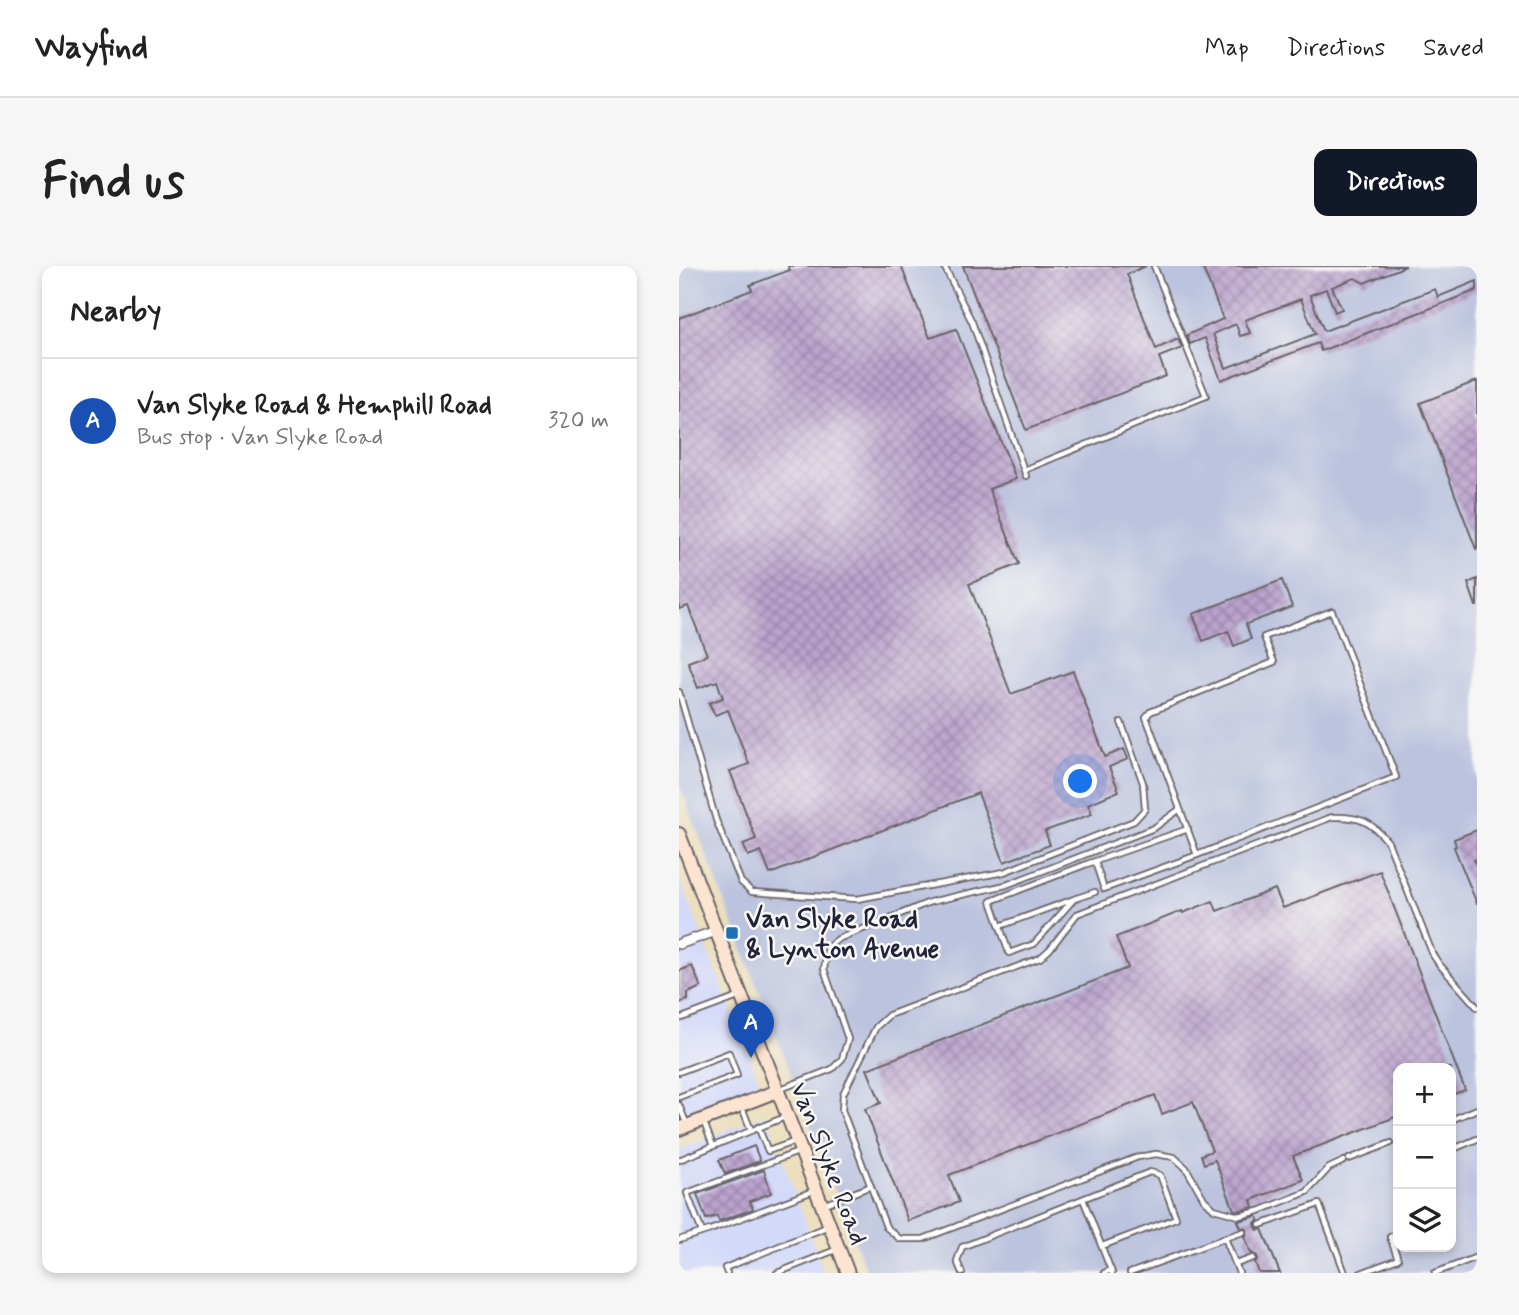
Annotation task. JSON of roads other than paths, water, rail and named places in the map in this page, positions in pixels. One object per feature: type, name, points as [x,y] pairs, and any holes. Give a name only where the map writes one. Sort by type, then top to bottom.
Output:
[{"type":"street","name":"Van Slyke Road","points":[[679,834],[682,851],[716,931],[848,1273]]},
{"type":"street","points":[[679,944],[716,931]]},
{"type":"street","points":[[683,1127],[778,1091]]},
{"type":"lane","points":[[944,266],[972,321],[1026,476]]},
{"type":"lane","points":[[1024,470],[1206,396],[1154,266]]},
{"type":"lane","points":[[1095,862],[1104,889],[1197,855],[1396,777],[1332,611],[1264,637],[1274,662],[1150,712],[1146,718],[1197,855]]},
{"type":"lane","points":[[679,692],[716,820],[741,882],[752,892],[857,900],[1004,872],[1134,821],[1145,809],[1143,783],[1121,722]]},
{"type":"lane","points":[[778,1091],[832,1069],[842,1059],[848,1039],[824,969],[828,947],[838,939],[930,902],[1006,886],[1154,828],[1180,809]]},
{"type":"lane","points":[[1391,1143],[1329,1168],[1307,1192],[1239,1216],[1214,1209],[1204,1199],[1186,1168],[1174,1157],[1156,1154],[1139,1157],[923,1239],[900,1239],[886,1227],[842,1110],[843,1094],[876,1027],[889,1015],[1040,958],[1077,914],[1332,817],[1353,816],[1378,830],[1388,842],[1433,955],[1477,1007]]},
{"type":"lane","points":[[1074,899],[1034,944],[1009,953],[991,901],[1188,829]]},
{"type":"lane","points":[[1000,926],[1095,892]]},
{"type":"lane","points":[[679,1019],[741,996]]},
{"type":"lane","points":[[679,1072],[729,1053],[737,1075],[679,1097]]},
{"type":"lane","points":[[741,1104],[751,1130]]},
{"type":"lane","points":[[679,1105],[683,1127]]},
{"type":"lane","points":[[1456,1118],[1477,1110]]},
{"type":"lane","points":[[679,1160],[788,1116]]},
{"type":"lane","points":[[702,1119],[713,1146]]},
{"type":"lane","points":[[758,1127],[768,1151],[799,1146]]},
{"type":"lane","points":[[1456,1148],[1477,1139]]},
{"type":"lane","points":[[702,1232],[687,1193],[799,1146]]},
{"type":"lane","points":[[963,1273],[957,1261],[962,1247],[1150,1172],[1160,1175],[1176,1218],[1102,1246]]},
{"type":"lane","points":[[822,1206],[871,1186]]},
{"type":"lane","points":[[679,1240],[816,1190]]},
{"type":"lane","points":[[1082,1199],[1112,1272],[1104,1273]]},
{"type":"lane","points":[[1260,1225],[1318,1204],[1345,1273]]},
{"type":"lane","points":[[727,1273],[725,1268],[830,1226]]},
{"type":"lane","points":[[1130,1273],[1243,1232]]},
{"type":"lane","points":[[1226,1238],[1239,1273]]},
{"type":"lane","points":[[777,1273],[839,1249]]},
{"type":"lane","points":[[1361,1273],[1398,1259],[1395,1252]]},
{"type":"lane","points":[[1436,1273],[1477,1257]]},
{"type":"lane","points":[[1236,1264],[1253,1258]]},
{"type":"place","name":"Van Slyke Road & Lynton Avenue","points":[[732,933]]},
{"type":"place","name":"Van Slyke Road & Hemphill Road","points":[[751,1058]]}]
